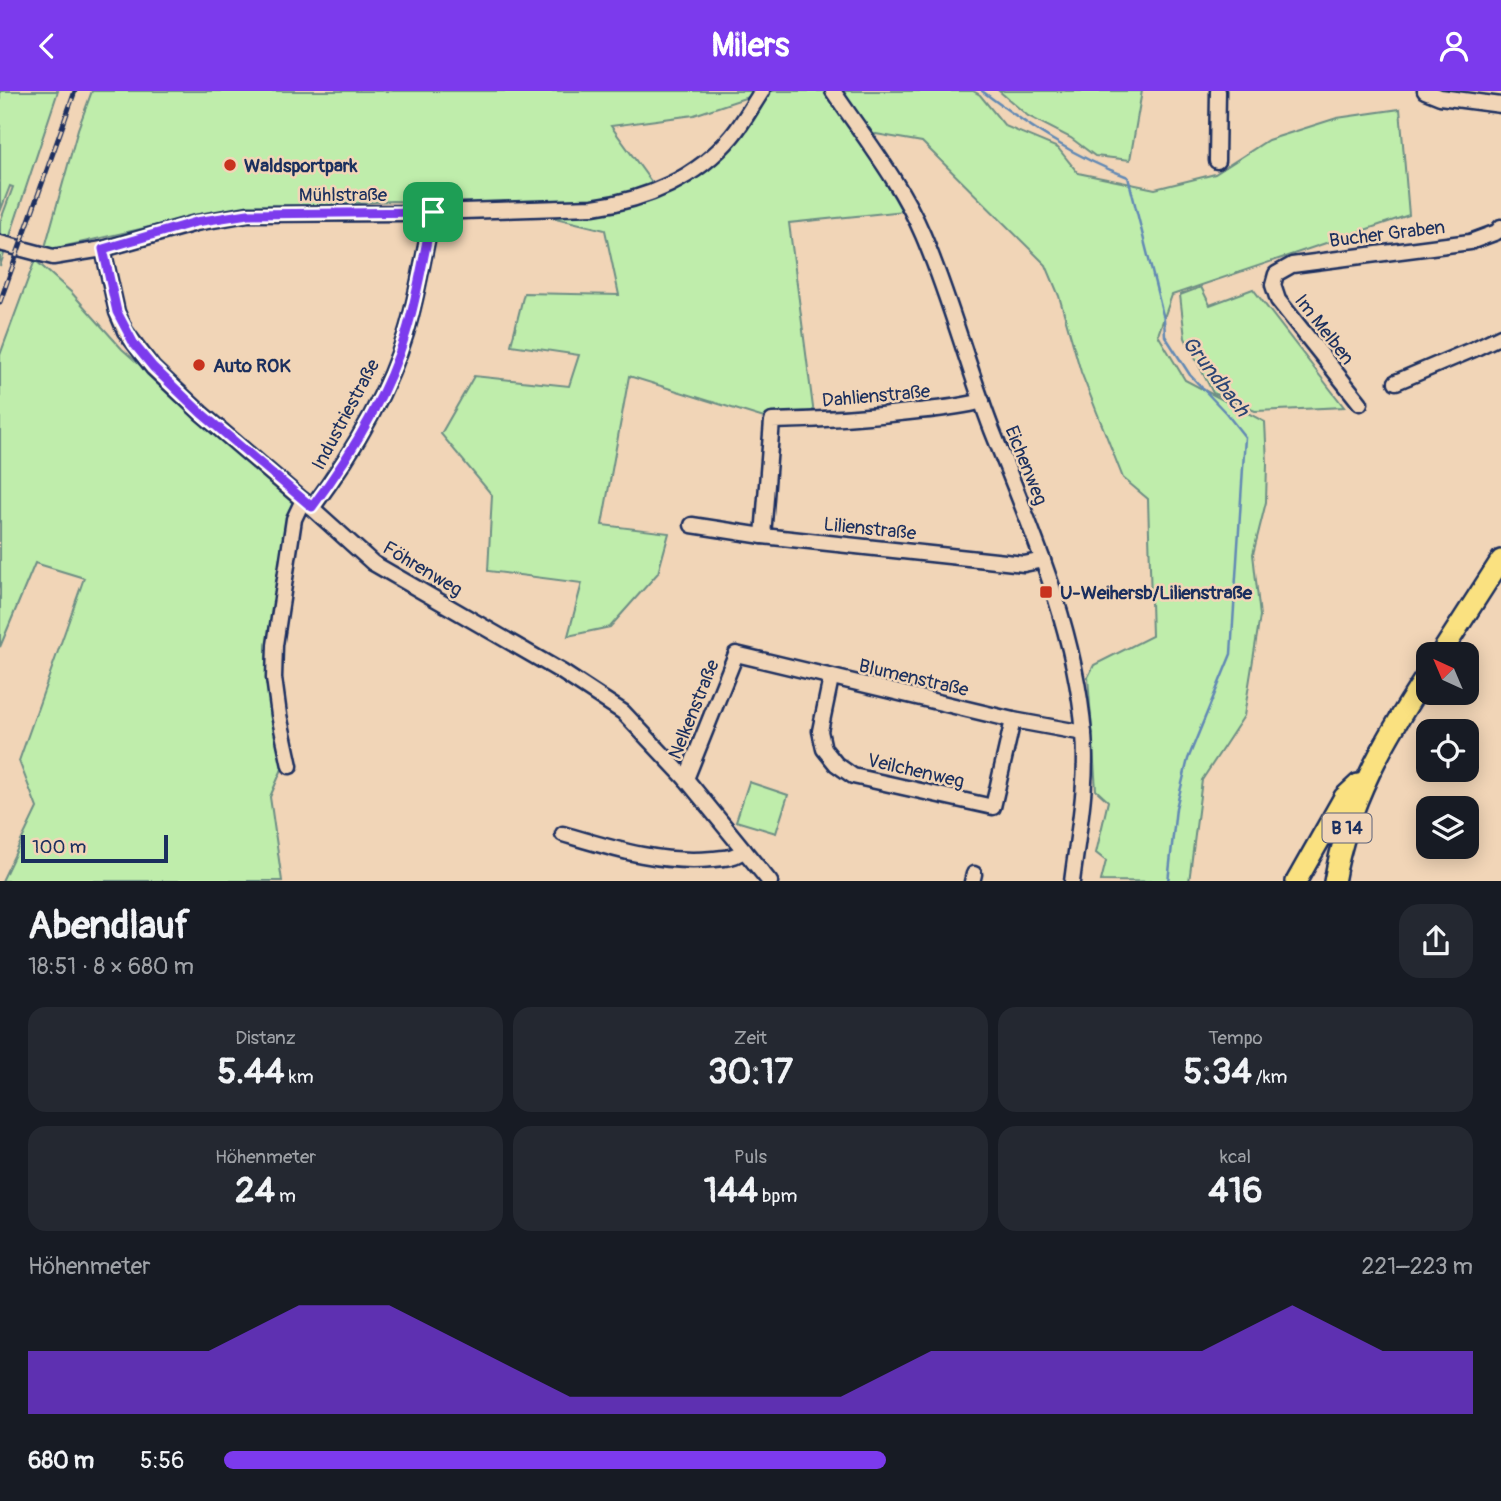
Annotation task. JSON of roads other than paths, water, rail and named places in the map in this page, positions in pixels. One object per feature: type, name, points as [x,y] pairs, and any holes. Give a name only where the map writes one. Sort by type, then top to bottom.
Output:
[{"type":"main road","points":[[1448,642],[1501,560]]},
{"type":"main road","name":"B 14","points":[[1334,881],[1346,832],[1367,775],[1416,691]]},
{"type":"main road","points":[[1296,881],[1345,797],[1367,775]]},
{"type":"street","name":"Mühlstraße","points":[[0,243],[52,257],[103,249],[196,222],[248,214],[433,212],[593,207],[620,203],[643,196],[684,177],[706,162],[732,136],[762,91]]},
{"type":"street","name":"Eichenweg","points":[[833,91],[911,210],[923,235],[982,401],[1043,560],[1067,640],[1084,733],[1083,796],[1072,881]]},
{"type":"street","points":[[1217,161],[1218,91]]},
{"type":"street","points":[[1425,91],[1440,96],[1501,105]]},
{"type":"street","name":"Industriestraße","points":[[290,766],[274,678],[275,645],[293,519],[340,470],[384,391],[406,333],[433,212]]},
{"type":"street","name":"Bucher Graben","points":[[1276,274],[1292,265],[1470,242],[1497,232],[1501,227]]},
{"type":"street","name":"Föhrenweg","points":[[103,249],[117,312],[134,344],[153,367],[201,413],[381,569],[489,629],[600,695],[623,712],[686,779],[763,879]]},
{"type":"street","name":"Im Melben","points":[[1276,274],[1273,285],[1278,300],[1360,403]]},
{"type":"street","points":[[1396,382],[1501,336]]},
{"type":"street","name":"Dahlienstraße","points":[[764,536],[772,421],[894,414],[982,401]]},
{"type":"street","name":"Lilienstraße","points":[[692,526],[1024,564],[1043,560]]},
{"type":"street","name":"Nelkenstraße","points":[[686,779],[736,654]]},
{"type":"street","name":"Blumenstraße","points":[[736,654],[1013,720],[1084,733]]},
{"type":"street","name":"Veilchenweg","points":[[831,678],[820,726],[824,749],[832,761],[845,771],[866,779],[993,807],[1013,720]]},
{"type":"street","points":[[563,834],[646,858],[690,861],[736,857],[744,851]]},
{"type":"waterway","name":"Grundbach","points":[[982,91],[1052,139],[1089,160],[1128,177],[1164,319],[1165,336],[1190,375],[1245,437],[1231,654],[1188,759],[1176,808],[1168,881]]},
{"type":"railway","points":[[0,302],[75,91]]},
{"type":"place","name":"Waldsportpark","points":[[230,165]]},
{"type":"place","name":"Auto ROK","points":[[199,365]]},
{"type":"place","name":"U-Weihersb/Lilienstraße","points":[[1046,592]]}]
